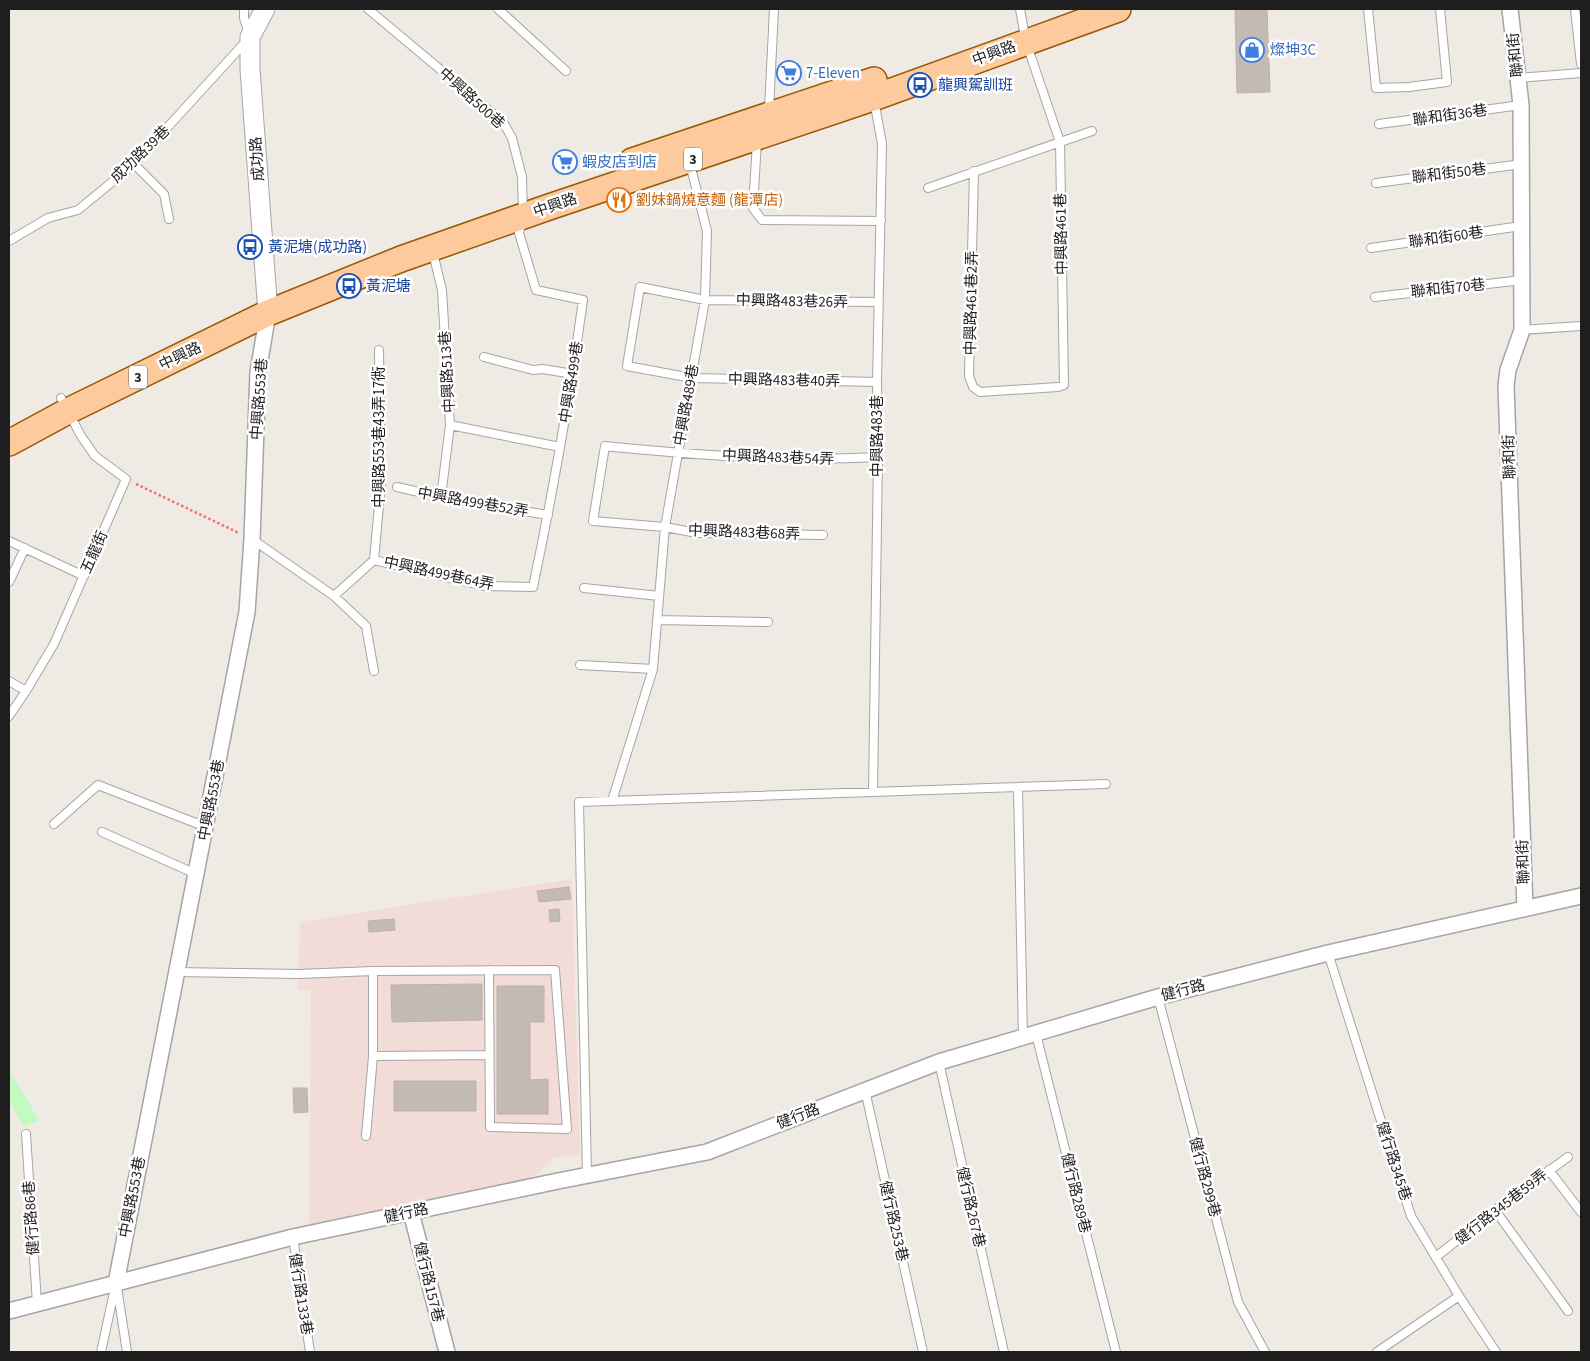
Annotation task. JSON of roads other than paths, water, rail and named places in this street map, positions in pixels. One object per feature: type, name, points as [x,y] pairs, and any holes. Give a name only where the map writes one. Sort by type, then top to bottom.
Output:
[{"type":"main road","name":"中興路","points":[[9,425],[64,404],[378,251],[523,209],[686,152],[766,128],[872,90],[1023,26],[1072,9]]},
{"type":"main road","name":"中興路","points":[[1023,26],[1118,9]]},
{"type":"main road","name":"中興路","points":[[268,305],[432,248],[523,209]]},
{"type":"main road","name":"中興路","points":[[9,442],[64,404]]},
{"type":"street","name":"成功路","points":[[265,9],[250,37],[251,79],[268,305]]},
{"type":"street","name":"聯和街","points":[[1510,9],[1521,105],[1522,330],[1508,370],[1506,386],[1525,908]]},
{"type":"street","name":"中興路553巷","points":[[116,1283],[247,612],[252,540],[258,372],[268,305]]},
{"type":"street","name":"健行路","points":[[9,1310],[293,1236],[707,1152],[939,1062],[1158,997],[1328,953],[1581,896]]},
{"type":"street","name":"健行路157巷","points":[[412,1212],[448,1352]]},
{"type":"lane","points":[[244,9],[244,18],[250,37]]},
{"type":"lane","name":"中興路500巷","points":[[368,9],[503,122],[512,138],[522,177],[523,209]]},
{"type":"lane","points":[[498,9],[508,12],[566,71]]},
{"type":"lane","points":[[774,9],[766,128],[753,208],[762,220],[881,221]]},
{"type":"lane","points":[[1368,9],[1376,88],[1447,82],[1440,9]]},
{"type":"lane","points":[[1575,9],[1581,64]]},
{"type":"lane","name":"中興路461巷","points":[[1018,389],[1058,388],[1064,385],[1060,142],[1023,26]]},
{"type":"lane","name":"成功路39巷","points":[[9,241],[48,218],[78,210],[134,164],[250,37]]},
{"type":"lane","points":[[1518,78],[1581,73]]},
{"type":"lane","name":"中興路483巷","points":[[872,90],[882,144],[878,302],[878,457],[873,792]]},
{"type":"lane","name":"聯和街36巷","points":[[1379,124],[1521,105]]},
{"type":"lane","points":[[928,188],[1092,131]]},
{"type":"lane","name":"中興路489巷","points":[[612,801],[653,669],[665,527],[705,300],[707,230],[686,152]]},
{"type":"lane","points":[[134,164],[164,194],[169,219]]},
{"type":"lane","name":"聯和街50巷","points":[[1376,183],[1522,164]]},
{"type":"lane","name":"中興路461巷2弄","points":[[974,171],[969,376],[973,387],[980,392],[1018,389]]},
{"type":"lane","name":"中興路499巷","points":[[523,209],[519,233],[536,290],[583,300],[573,374],[533,587]]},
{"type":"lane","name":"聯和街60巷","points":[[1371,248],[1521,226]]},
{"type":"lane","name":"中興路513巷","points":[[432,248],[442,290],[450,425],[441,497]]},
{"type":"lane","name":"聯和街70巷","points":[[1375,296],[1522,280]]},
{"type":"lane","name":"中興路483巷26弄","points":[[633,334],[640,287],[705,300],[878,302]]},
{"type":"lane","points":[[1522,330],[1581,326]]},
{"type":"lane","name":"中興路483巷40弄","points":[[633,334],[627,366],[692,378],[877,382]]},
{"type":"lane","name":"中興路553巷43弄17衖","points":[[374,560],[381,484],[378,350]]},
{"type":"lane","points":[[484,357],[533,370],[543,368],[573,374]]},
{"type":"lane","name":"五龍街","points":[[9,716],[54,644],[126,480],[95,456],[81,436],[64,404]]},
{"type":"lane","points":[[450,425],[560,448]]},
{"type":"lane","name":"中興路483巷54弄","points":[[598,482],[605,446],[678,453],[826,460],[878,457]]},
{"type":"lane","name":"中興路483巷68弄","points":[[598,482],[593,522],[665,527],[697,533],[823,535]]},
{"type":"lane","name":"中興路499巷52弄","points":[[397,487],[441,497],[548,515]]},
{"type":"lane","points":[[252,540],[334,596],[366,626],[374,671]]},
{"type":"lane","points":[[9,541],[84,576]]},
{"type":"lane","points":[[9,582],[25,548]]},
{"type":"lane","points":[[334,596],[374,560]]},
{"type":"lane","name":"中興路499巷64弄","points":[[374,560],[484,586],[533,587]]},
{"type":"lane","points":[[584,588],[659,596]]},
{"type":"lane","points":[[657,620],[768,622]]},
{"type":"lane","points":[[580,665],[653,669]]},
{"type":"lane","points":[[9,681],[26,691]]},
{"type":"lane","points":[[587,1175],[579,802],[1106,784]]},
{"type":"lane","points":[[54,824],[98,785],[206,827]]},
{"type":"lane","name":"健行路289巷","points":[[1018,787],[1030,1036],[1116,1352]]},
{"type":"lane","points":[[102,832],[197,874]]},
{"type":"lane","name":"健行路345巷","points":[[1328,953],[1411,1216],[1496,1352]]},
{"type":"lane","points":[[176,972],[299,974],[372,971],[489,970],[555,970],[567,1129],[490,1127],[489,970]]},
{"type":"lane","points":[[366,1136],[373,1056],[372,971]]},
{"type":"lane","name":"健行路299巷","points":[[1158,997],[1238,1302],[1265,1352]]},
{"type":"lane","points":[[373,1056],[490,1055]]},
{"type":"lane","name":"健行路267巷","points":[[939,1062],[1004,1352]]},
{"type":"lane","name":"健行路253巷","points":[[865,1090],[924,1352]]},
{"type":"lane","name":"健行路86巷","points":[[26,1134],[37,1303]]},
{"type":"lane","name":"健行路345巷59弄","points":[[1436,1258],[1495,1210],[1568,1157]]},
{"type":"lane","points":[[1549,1170],[1581,1212]]},
{"type":"lane","points":[[1495,1210],[1568,1311]]},
{"type":"lane","name":"健行路133巷","points":[[293,1236],[310,1352]]},
{"type":"lane","points":[[101,1352],[116,1283]]},
{"type":"lane","points":[[116,1283],[127,1352]]},
{"type":"lane","points":[[1377,1352],[1460,1296]]},
{"type":"place","name":"燦坤3C","points":[[1252,50]]},
{"type":"place","name":"7-Eleven","points":[[789,73]]},
{"type":"place","name":"龍興駕訓班","points":[[920,85]]},
{"type":"place","name":"蝦皮店到店","points":[[565,162]]},
{"type":"place","name":"劉妹鍋燒意麵 (龍潭店)","points":[[619,200]]},
{"type":"place","name":"黃泥塘(成功路)","points":[[250,247]]},
{"type":"place","name":"黃泥塘","points":[[349,286]]}]
